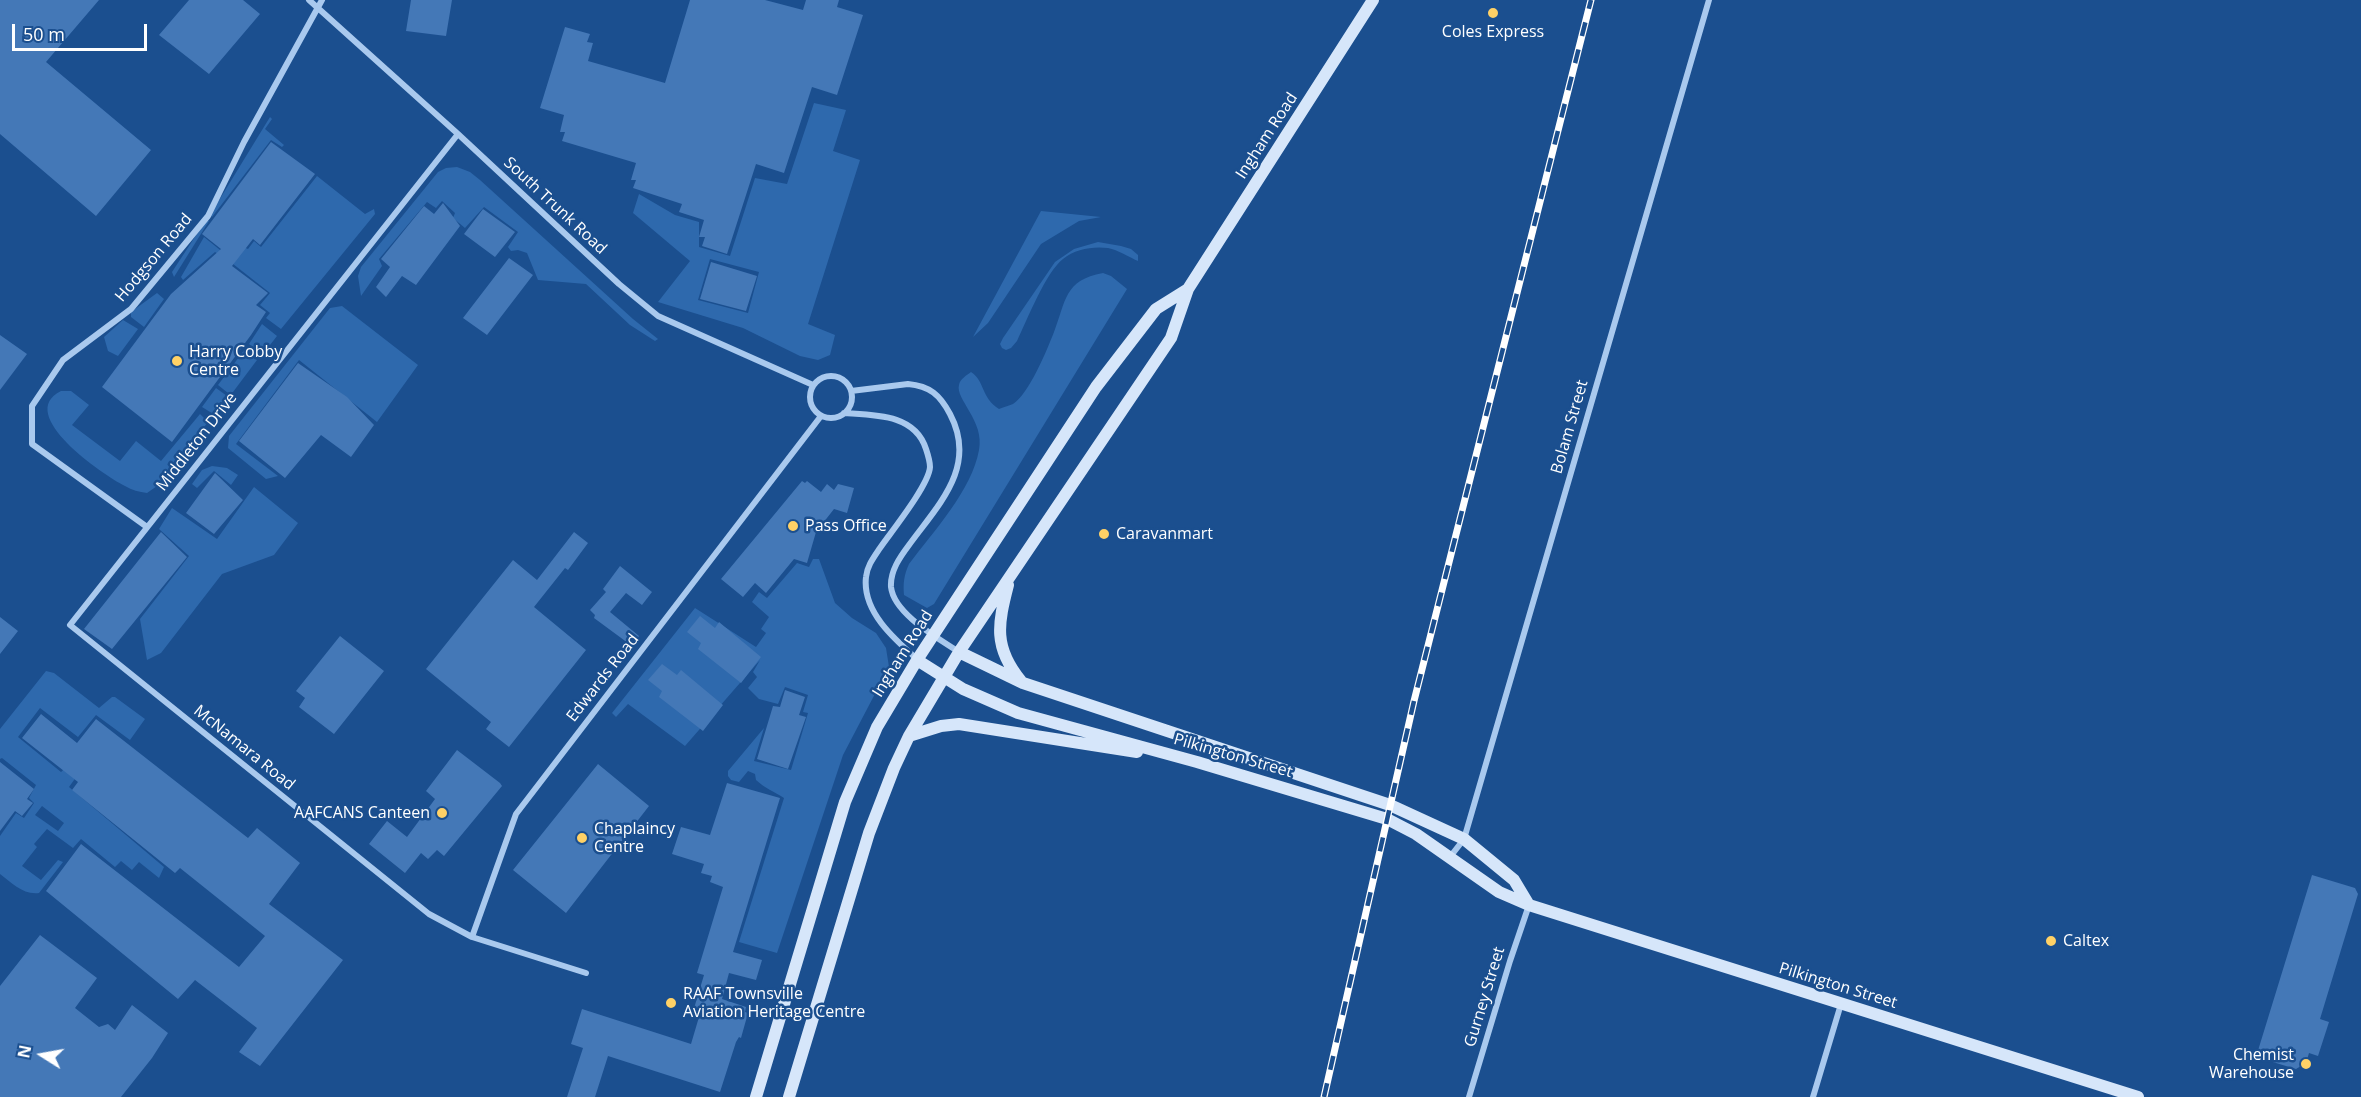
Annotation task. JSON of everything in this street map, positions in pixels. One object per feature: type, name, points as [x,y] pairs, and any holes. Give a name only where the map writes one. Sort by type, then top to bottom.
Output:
[{"type":"main road","name":"Ingham Road","points":[[789,1097],[869,833],[909,736],[942,677],[1171,338],[1188,289],[1373,0]]},
{"type":"main road","name":"Ingham Road","points":[[756,1097],[853,782],[877,727],[917,660],[1096,387],[1156,309],[1188,289]]},
{"type":"main road","points":[[1010,575],[999,621],[1000,644],[1006,658],[1023,683]]},
{"type":"main road","name":"Pilkington Street","points":[[959,652],[1023,683],[1390,805],[1464,839],[1515,880],[1529,905]]},
{"type":"main road","name":"Pilkington Street","points":[[917,660],[976,696],[1018,713],[1197,762],[1387,819],[1416,834],[1499,892],[1529,905],[2138,1097]]},
{"type":"main road","points":[[909,736],[941,726],[959,724],[1197,762]]},
{"type":"street","name":"South Trunk Road","points":[[309,0],[458,134],[619,284],[658,316],[813,385]]},
{"type":"street","points":[[318,7],[322,0]]},
{"type":"street","name":"Bolam Street","points":[[1450,857],[1464,839],[1709,0]]},
{"type":"street","name":"Hodgson Road","points":[[147,527],[32,444],[32,406],[63,360],[131,309],[208,216],[244,142],[318,7]]},
{"type":"street","name":"Middleton Drive","points":[[70,625],[458,134]]},
{"type":"street","points":[[831,375],[843,380],[851,391],[852,399],[844,413],[837,417],[821,416],[811,406],[809,399],[813,385],[818,380],[831,375]]},
{"type":"street","name":"Pilkington Street","points":[[851,391],[908,384],[928,388],[938,395],[957,433],[959,462],[954,479],[947,494],[895,567],[891,588],[897,603],[904,612],[933,636],[959,652]]},
{"type":"street","points":[[844,413],[895,419],[909,425],[924,442],[930,468],[924,484],[870,562],[865,577],[873,611],[882,627],[917,660]]},
{"type":"street","name":"Edwards Road","points":[[472,937],[516,814],[821,416]]},
{"type":"street","name":"McNamara Road","points":[[70,625],[429,914],[472,937]]},
{"type":"street","name":"Gurney Street","points":[[1469,1097],[1529,905]]},
{"type":"street","points":[[472,937],[586,974]]},
{"type":"street","points":[[1813,1097],[1841,1004]]},
{"type":"shaded area","points":[[814,103],[846,110],[833,151],[860,160],[808,324],[835,335],[830,355],[818,360],[800,356],[743,328],[658,302],[690,261],[633,213],[639,194],[675,215],[699,222],[699,247],[730,256],[755,178],[787,184]],"holes":[[[710,259],[759,272],[748,313],[698,300]]]},
{"type":"shaded area","points":[[270,117],[272,119],[265,129],[284,145],[282,147],[271,140],[212,217],[210,215]]},
{"type":"shaded area","points":[[457,167],[470,172],[480,180],[658,339],[655,341],[630,325],[586,284],[538,280],[527,253],[518,250],[511,251],[508,247],[518,232],[484,207],[465,228],[453,218],[455,213],[442,201],[436,208],[427,202],[379,259],[382,266],[361,296],[358,276],[361,267],[438,172],[446,168]]},
{"type":"shaded area","points":[[317,176],[365,214],[374,209],[375,214],[281,329],[266,318],[270,313],[260,305],[270,293],[215,252],[183,280],[181,277],[204,237],[230,258],[241,246],[248,249],[254,241],[261,247]]},
{"type":"shaded area","points":[[1041,211],[1101,217],[1079,221],[1041,244],[988,323],[973,337]]},
{"type":"shaded area","points":[[206,220],[209,221],[174,277],[172,272]]},
{"type":"shaded area","points":[[1098,242],[1131,249],[1138,255],[1138,261],[1116,250],[1102,247],[1084,249],[1063,259],[1050,274],[1017,341],[1011,348],[1006,350],[1002,348],[1000,344],[1003,338],[1055,262],[1074,249]]},
{"type":"shaded area","points":[[1103,273],[1111,276],[1127,289],[934,604],[927,608],[904,595],[904,579],[909,564],[960,495],[975,465],[979,450],[978,430],[959,391],[961,381],[971,372],[979,380],[993,405],[999,409],[1013,404],[1025,391],[1037,371],[1068,294],[1081,281]]},
{"type":"shaded area","points":[[157,293],[164,299],[144,327],[131,317],[131,312]]},
{"type":"shaded area","points":[[342,306],[418,365],[377,422],[299,360],[236,444],[278,476],[266,479],[228,448],[229,436],[330,308]]},
{"type":"shaded area","points":[[123,320],[138,329],[118,356],[108,351],[104,337]]},
{"type":"shaded area","points":[[262,324],[277,336],[263,354],[249,344]]},
{"type":"shaded area","points":[[245,349],[257,360],[233,392],[228,393],[218,385]]},
{"type":"shaded area","points":[[216,388],[227,396],[227,401],[215,415],[202,407]]},
{"type":"shaded area","points":[[61,391],[71,391],[89,405],[72,425],[120,461],[136,441],[161,461],[200,414],[208,422],[160,484],[147,493],[141,492],[133,490],[99,470],[67,443],[55,428],[48,414],[49,401]]},
{"type":"shaded area","points":[[212,466],[227,468],[238,475],[231,485],[214,471],[197,488],[192,484],[202,470]]},
{"type":"shaded area","points":[[254,487],[298,523],[274,555],[222,574],[161,653],[147,660],[140,619],[189,556],[159,529],[172,508],[217,539]]},
{"type":"shaded area","points":[[813,559],[819,559],[835,603],[852,618],[876,633],[886,648],[889,667],[843,755],[777,953],[739,942],[784,798],[756,780],[755,774],[748,771],[739,782],[731,780],[728,771],[764,728],[754,761],[791,770],[808,713],[803,712],[808,695],[785,687],[778,704],[759,699],[748,688],[757,677],[753,672],[760,660],[685,746],[628,704],[616,717],[612,713],[695,608],[756,647],[766,633],[761,629],[769,617],[752,602],[759,592],[767,598],[797,563],[809,567]]},
{"type":"shaded area","points":[[46,671],[54,673],[99,708],[115,697],[145,719],[130,740],[96,715],[78,737],[40,708],[18,737],[61,772],[85,750],[92,755],[69,787],[164,867],[159,878],[139,862],[132,870],[121,861],[115,867],[81,839],[73,848],[47,829],[34,844],[37,847],[22,866],[41,880],[58,860],[63,862],[39,893],[23,890],[0,874],[0,836],[16,813],[24,818],[34,803],[29,798],[36,785],[2,758],[0,759],[0,729]],"holes":[[[42,806],[64,823],[58,831],[35,815]]]},
{"type":"building","points":[[0,0],[99,0],[46,62],[151,150],[96,216],[0,134]]},
{"type":"building","points":[[189,0],[243,0],[260,14],[209,74],[159,35]]},
{"type":"building","points":[[411,0],[452,0],[446,36],[406,31]]},
{"type":"building","points":[[690,0],[765,0],[803,10],[806,0],[839,0],[837,7],[863,15],[837,95],[812,87],[784,173],[756,164],[727,254],[702,246],[705,237],[699,237],[704,220],[679,212],[682,204],[633,188],[636,180],[631,180],[636,163],[562,141],[565,132],[560,132],[564,115],[540,108],[565,27],[590,34],[587,42],[593,43],[588,61],[665,83]]},
{"type":"building","name":"Harry Cobby Centre","points":[[271,142],[315,174],[260,245],[253,239],[232,266],[268,293],[256,305],[266,312],[172,442],[102,387],[171,294],[221,249],[202,234]]},
{"type":"building","points":[[443,203],[460,226],[416,285],[402,276],[386,297],[376,287],[390,267],[381,259],[424,206],[434,214]]},
{"type":"building","points":[[483,209],[515,232],[495,257],[464,234]]},
{"type":"building","points":[[509,258],[533,275],[487,335],[463,318]]},
{"type":"building","points":[[711,262],[757,276],[746,311],[700,299]]},
{"type":"building","points":[[0,335],[27,354],[0,390]]},
{"type":"building","points":[[298,363],[347,397],[374,425],[351,457],[321,435],[285,478],[239,441]]},
{"type":"building","points":[[215,473],[243,500],[214,534],[186,513]]},
{"type":"building","name":"Pass Office","points":[[802,481],[805,483],[807,481],[821,492],[827,484],[834,490],[838,484],[854,488],[847,513],[834,509],[816,532],[807,563],[794,559],[766,593],[755,583],[743,597],[721,579]]},
{"type":"building","points":[[161,532],[187,557],[112,649],[84,629]]},
{"type":"building","points":[[574,532],[588,543],[568,570],[565,568],[534,607],[586,650],[509,747],[486,729],[491,722],[426,669],[513,560],[537,580]]},
{"type":"building","points":[[620,566],[652,592],[642,605],[626,593],[610,612],[639,636],[632,646],[594,618],[595,615],[590,610],[606,592],[603,589]]},
{"type":"building","points":[[700,616],[715,628],[719,622],[761,657],[741,683],[698,649],[701,643],[687,632]]},
{"type":"building","points":[[0,617],[18,631],[0,654]]},
{"type":"building","points":[[340,636],[384,671],[334,734],[299,707],[305,698],[296,691]]},
{"type":"building","points":[[662,664],[677,675],[681,670],[723,705],[703,731],[659,697],[662,691],[648,680]]},
{"type":"building","points":[[785,690],[805,697],[799,715],[806,717],[788,769],[757,759],[773,706],[780,707]]},
{"type":"building","points":[[41,714],[77,743],[96,719],[248,838],[257,828],[300,863],[269,904],[343,960],[260,1066],[239,1052],[257,1028],[195,980],[178,999],[46,891],[81,844],[239,967],[265,936],[180,868],[175,873],[72,790],[78,782],[22,738]]},
{"type":"building","points":[[457,750],[502,786],[444,856],[437,850],[428,859],[421,853],[405,873],[369,844],[387,821],[407,837],[435,799],[426,791]]},
{"type":"building","points":[[0,762],[34,789],[27,799],[33,803],[22,816],[15,811],[0,831]]},
{"type":"building","name":"Chaplaincy Centre","points":[[598,764],[649,806],[566,913],[513,870]]},
{"type":"building","points":[[727,783],[780,798],[733,952],[762,960],[756,980],[729,973],[722,999],[746,1007],[745,1012],[748,1013],[720,1092],[608,1056],[595,1097],[567,1097],[583,1048],[571,1044],[582,1009],[691,1044],[699,1017],[692,1015],[704,975],[697,973],[723,887],[710,882],[712,876],[701,873],[704,864],[672,854],[681,827],[710,835]]},
{"type":"building","points":[[2312,875],[2355,888],[2358,894],[2320,1019],[2329,1022],[2318,1056],[2309,1053],[2306,1063],[2296,1069],[2256,1057]]},
{"type":"building","points":[[40,935],[97,978],[75,1008],[99,1027],[108,1024],[115,1030],[132,1005],[168,1033],[152,1058],[121,1097],[0,1097],[0,986]]},
{"type":"railway","points":[[1324,1097],[1414,701],[1591,0]]},
{"type":"place","name":"Coles Express","points":[[1493,13]]},
{"type":"place","name":"Harry Cobby Centre","points":[[177,361]]},
{"type":"place","name":"Pass Office","points":[[793,526]]},
{"type":"place","name":"Caravanmart","points":[[1104,534]]},
{"type":"place","name":"AAFCANS Canteen","points":[[442,813]]},
{"type":"place","name":"Chaplaincy Centre","points":[[582,838]]},
{"type":"place","name":"Caltex","points":[[2051,941]]},
{"type":"place","name":"RAAF Townsville Aviation Heritage Centre","points":[[671,1003]]},
{"type":"place","name":"Chemist Warehouse","points":[[2306,1064]]}]
